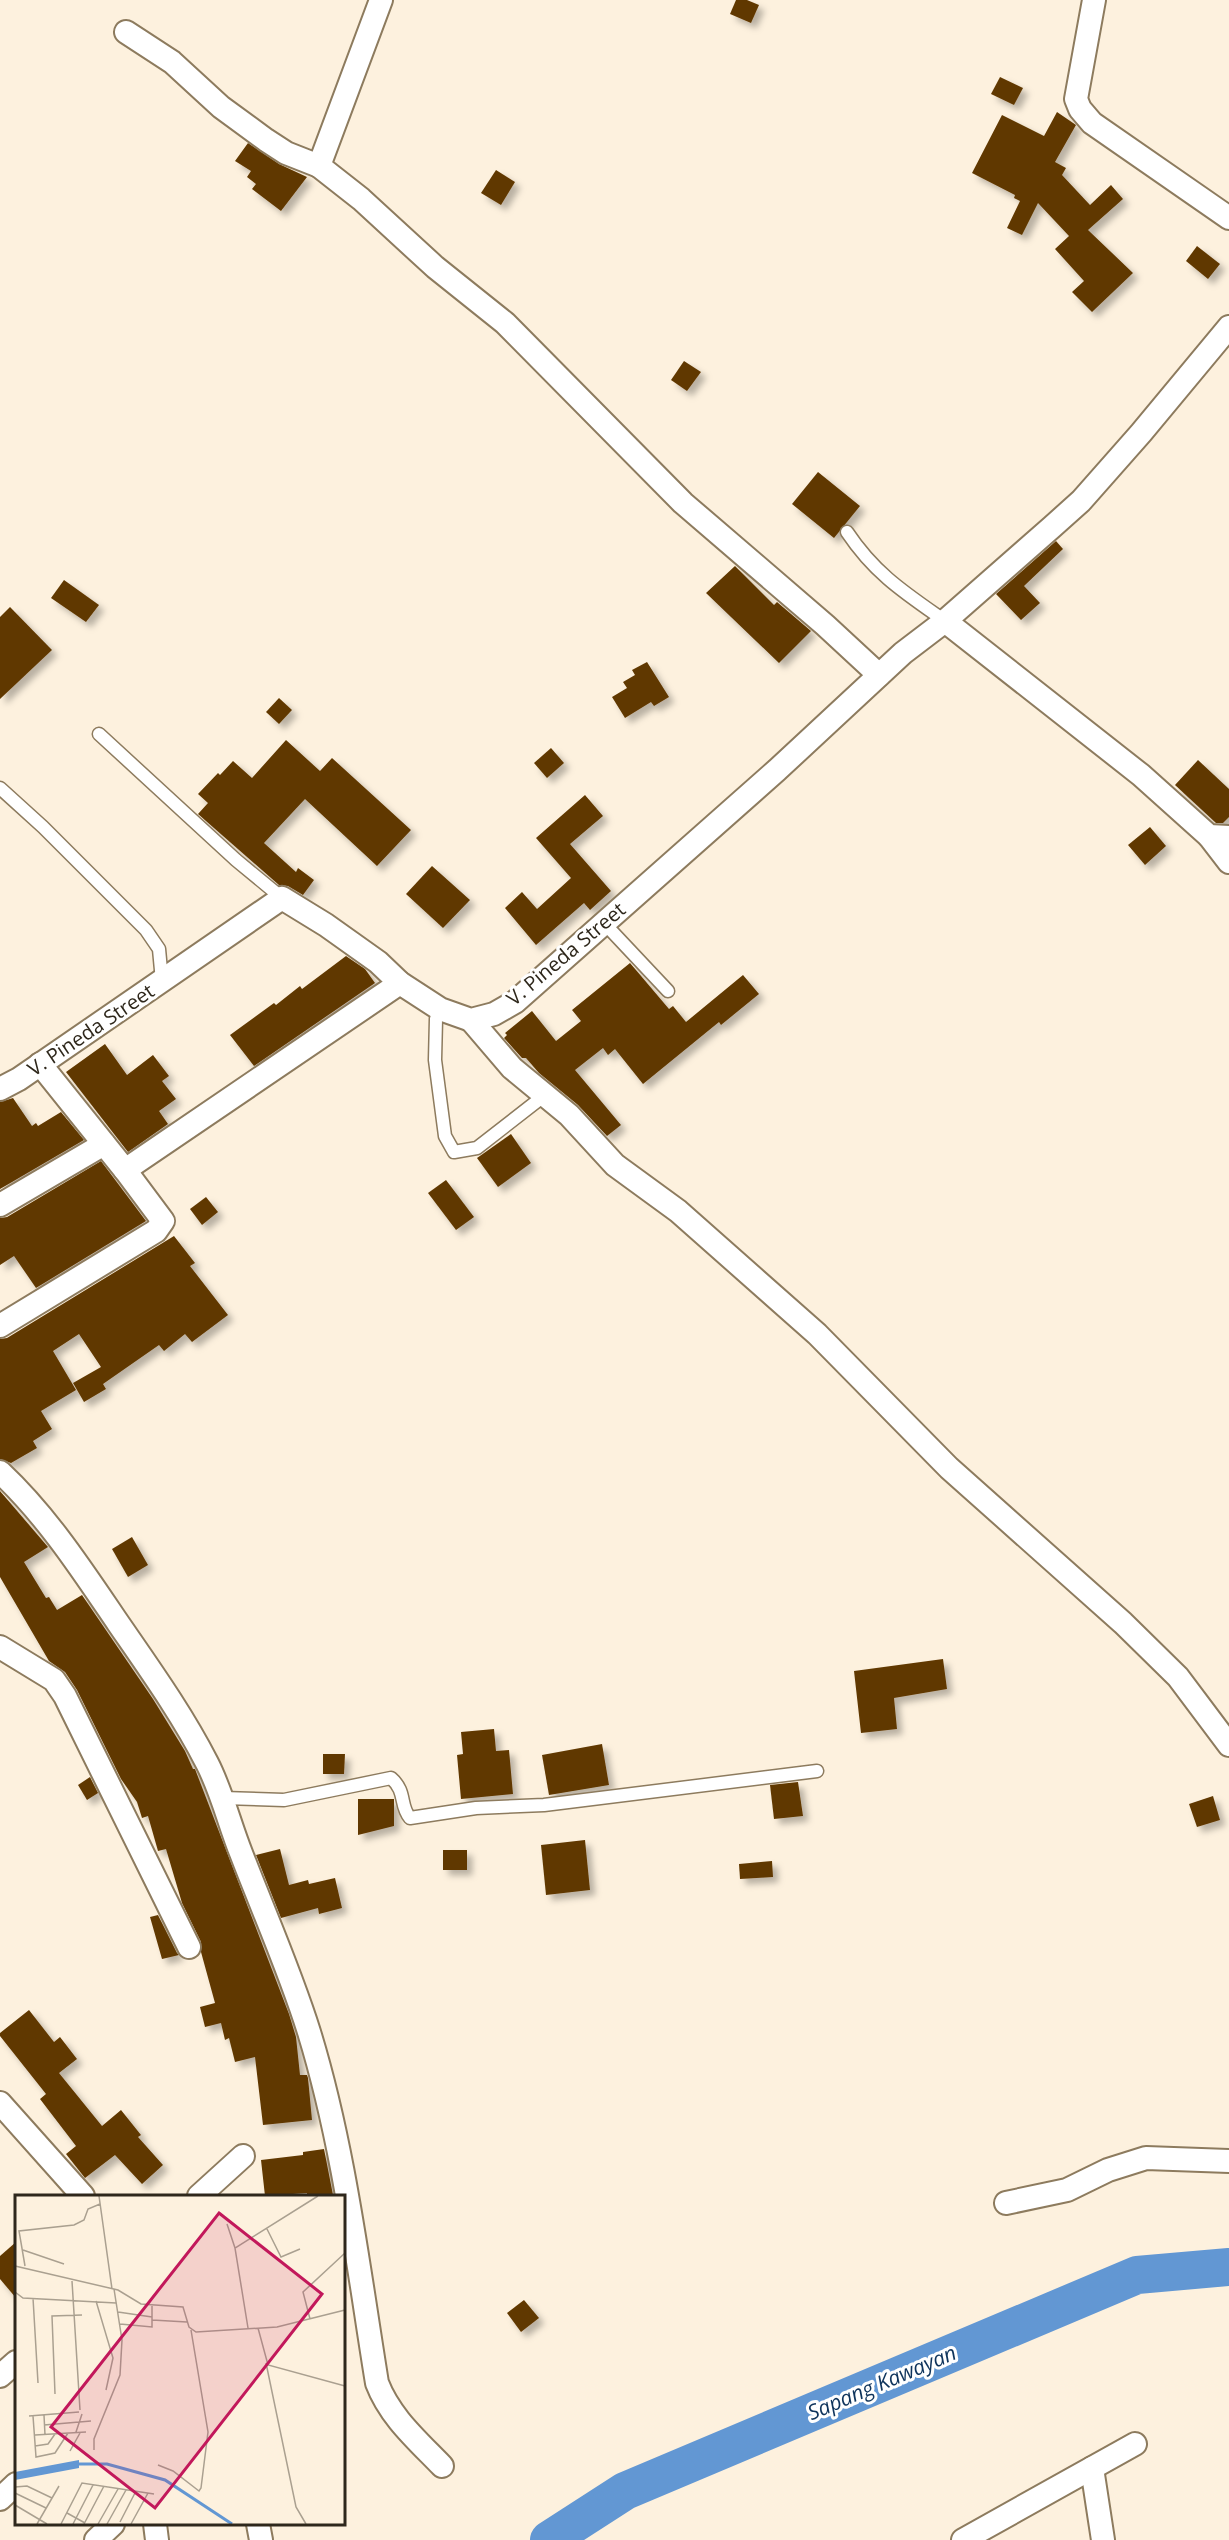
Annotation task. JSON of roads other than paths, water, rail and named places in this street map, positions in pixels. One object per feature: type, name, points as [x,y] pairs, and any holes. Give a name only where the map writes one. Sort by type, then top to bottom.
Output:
[{"type":"street","points":[[319,166],[381,0]]},
{"type":"street","points":[[1094,0],[1076,99],[1080,109],[1092,123],[1229,218]]},
{"type":"street","points":[[126,32],[172,62],[221,107],[266,140],[286,153],[319,166],[353,192],[435,267],[505,323],[683,503],[825,625],[879,675]]},
{"type":"street","name":"V. Pineda Street","points":[[471,1020],[494,1014],[515,1002],[777,770],[879,675],[920,639],[945,621],[1081,501],[1177,392],[1229,327]]},
{"type":"street","points":[[945,621],[1219,836],[1229,862]]},
{"type":"street","points":[[282,898],[326,925],[378,962],[400,983],[440,1009],[471,1020],[512,1068],[569,1115],[615,1165],[678,1211],[817,1334],[949,1468],[1123,1623],[1178,1677],[1229,1745]]},
{"type":"street","name":"V. Pineda Street","points":[[0,1089],[282,898]]},
{"type":"street","points":[[125,1170],[400,983]]},
{"type":"street","points":[[0,1326],[156,1232],[163,1221],[40,1064]]},
{"type":"street","points":[[0,1205],[104,1144]]},
{"type":"street","points":[[0,1472],[43,1517],[95,1589],[183,1724],[206,1762],[223,1798],[241,1853],[292,1982],[318,2067],[340,2164],[377,2383],[384,2401],[393,2414],[442,2466]]},
{"type":"street","points":[[0,1647],[54,1680],[65,1696],[189,1947]]},
{"type":"street","points":[[0,2103],[83,2195]]},
{"type":"street","points":[[200,2195],[243,2156]]},
{"type":"street","points":[[1005,2203],[1067,2190],[1108,2170],[1137,2160],[1166,2158],[1229,2161]]},
{"type":"street","points":[[0,2376],[15,2363]]},
{"type":"street","points":[[963,2540],[993,2532],[1092,2468],[1135,2444]]},
{"type":"street","points":[[1092,2468],[1103,2540]]},
{"type":"street","points":[[0,2499],[15,2485]]},
{"type":"street","points":[[96,2540],[111,2525]]},
{"type":"street","points":[[155,2525],[157,2540]]},
{"type":"street","points":[[258,2525],[261,2540]]},
{"type":"lane","points":[[847,532],[871,565],[890,582],[945,621]]},
{"type":"lane","points":[[99,734],[236,860],[282,898]]},
{"type":"lane","points":[[0,788],[52,835],[146,930],[159,949],[162,981]]},
{"type":"lane","points":[[604,923],[669,991]]},
{"type":"lane","points":[[440,1009],[436,1018],[435,1060],[445,1136],[454,1152],[477,1148],[545,1095]]},
{"type":"lane","points":[[223,1798],[284,1800],[391,1778],[399,1785],[405,1812],[410,1818],[476,1808],[544,1805],[817,1771]]},
{"type":"waterway","name":"Sapang Kawayan","points":[[549,2540],[625,2491],[1137,2275],[1229,2267]]}]
